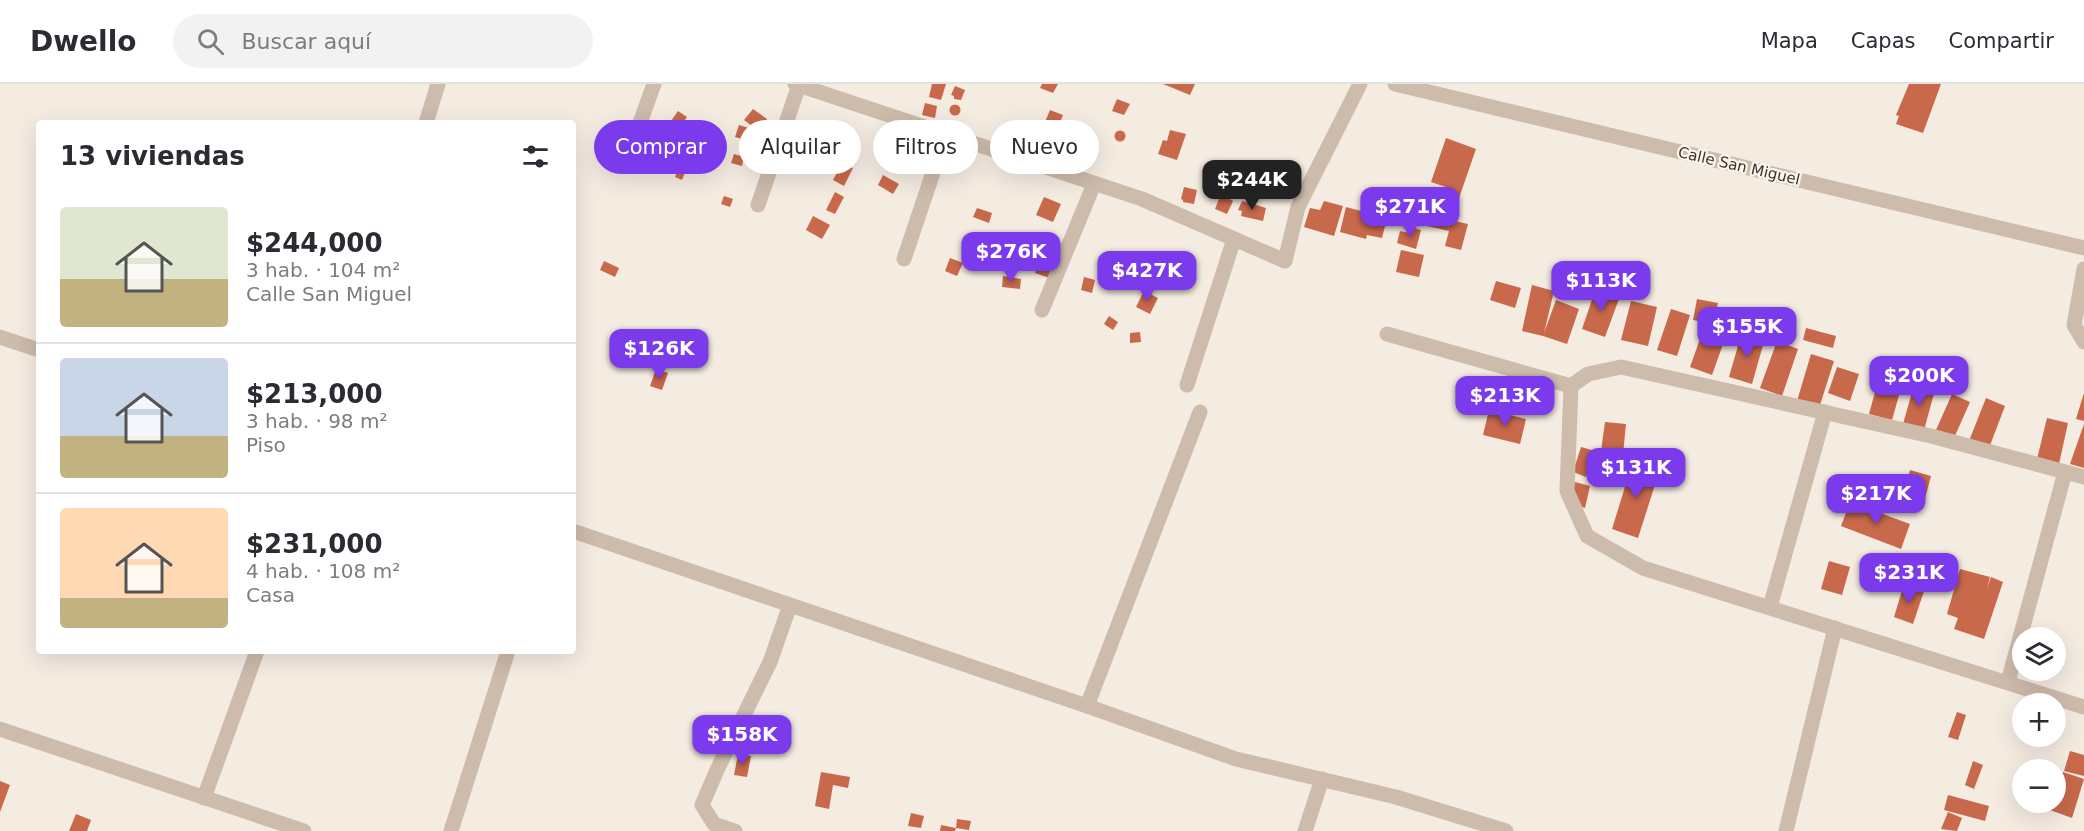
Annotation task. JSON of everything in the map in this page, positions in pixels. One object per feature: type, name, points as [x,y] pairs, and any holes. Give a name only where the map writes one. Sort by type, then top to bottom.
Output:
[{"type":"street","points":[[427,120],[438,84]]},
{"type":"street","points":[[641,120],[654,84]]},
{"type":"street","points":[[978,145],[1142,200],[1285,261],[1298,207],[1360,84]]},
{"type":"street","name":"Calle San Miguel","points":[[1395,84],[2084,248]]},
{"type":"street","points":[[758,205],[797,85],[903,120]]},
{"type":"street","points":[[904,259],[933,174]]},
{"type":"street","points":[[1042,310],[1094,184]]},
{"type":"street","points":[[1187,385],[1234,239]]},
{"type":"street","points":[[2084,269],[2074,325],[2084,342]]},
{"type":"street","points":[[1387,334],[1571,386]]},
{"type":"street","points":[[0,337],[36,349]]},
{"type":"street","points":[[1571,386],[1588,374],[1621,367],[1931,436],[2084,477]]},
{"type":"street","points":[[1571,386],[1567,491],[1587,536],[1643,568],[2084,707]]},
{"type":"street","points":[[1087,706],[1200,412]]},
{"type":"street","points":[[1770,607],[1825,412]]},
{"type":"street","points":[[2008,682],[2065,472]]},
{"type":"street","points":[[576,532],[1236,759],[1396,796],[1506,831]]},
{"type":"street","points":[[735,831],[714,824],[702,805],[770,662],[790,605]]},
{"type":"street","points":[[1786,831],[1835,628]]},
{"type":"street","points":[[204,798],[256,654]]},
{"type":"street","points":[[451,831],[507,654]]},
{"type":"street","points":[[0,729],[304,831]]},
{"type":"street","points":[[1305,831],[1322,779]]},
{"type":"building","points":[[932,84],[946,84],[941,100],[929,97]]},
{"type":"building","points":[[1042,84],[1058,84],[1053,93],[1040,88]]},
{"type":"building","points":[[1163,84],[1195,84],[1190,95]]},
{"type":"building","points":[[1909,84],[1941,84],[1923,133],[1896,124],[1899,116],[1896,115]]},
{"type":"building","points":[[955,86],[965,90],[961,100],[954,99],[951,95]]},
{"type":"building","points":[[1117,99],[1130,104],[1124,115],[1112,111]]},
{"type":"building","points":[[925,103],[937,106],[935,118],[922,115]]},
{"type":"building","points":[[955,105],[959,106],[959,114],[955,115],[951,114],[950,110],[951,106]]},
{"type":"building","points":[[753,109],[767,119],[766,120],[744,120]]},
{"type":"building","points":[[1050,110],[1063,115],[1061,120],[1046,120]]},
{"type":"building","points":[[678,111],[687,117],[685,120],[672,120]]},
{"type":"building","points":[[739,125],[739,138],[735,137]]},
{"type":"building","points":[[1120,130],[1126,136],[1120,142],[1114,136]]},
{"type":"building","points":[[1170,130],[1186,134],[1177,160],[1158,154],[1163,140],[1167,141]]},
{"type":"building","points":[[1446,138],[1476,149],[1458,201],[1446,196],[1449,188],[1431,182]]},
{"type":"building","points":[[734,154],[739,156],[739,165],[731,163]]},
{"type":"building","points":[[676,174],[684,174],[682,180],[675,177]]},
{"type":"building","points":[[836,174],[850,174],[844,186],[833,180]]},
{"type":"building","points":[[883,175],[899,184],[893,194],[878,185]]},
{"type":"building","points":[[1184,187],[1197,190],[1194,204],[1183,202],[1181,199]]},
{"type":"building","points":[[835,192],[844,197],[835,214],[826,210]]},
{"type":"building","points":[[1221,194],[1233,201],[1227,214],[1215,209]]},
{"type":"building","points":[[724,196],[733,199],[730,207],[721,204]]},
{"type":"building","points":[[1044,197],[1061,204],[1053,222],[1036,215]]},
{"type":"building","points":[[1242,201],[1266,208],[1263,221],[1241,216],[1242,211],[1238,210]]},
{"type":"building","points":[[1324,201],[1343,206],[1334,236],[1304,227],[1310,208],[1320,210]]},
{"type":"building","points":[[1346,207],[1387,218],[1382,238],[1367,235],[1366,239],[1340,232]]},
{"type":"building","points":[[977,208],[992,213],[989,223],[973,217]]},
{"type":"building","points":[[1421,213],[1468,224],[1461,250],[1445,246],[1449,231],[1418,224]]},
{"type":"building","points":[[813,216],[830,225],[822,239],[806,230]]},
{"type":"building","points":[[1410,227],[1421,230],[1416,249],[1397,243],[1400,231],[1409,233]]},
{"type":"building","points":[[1401,250],[1424,255],[1419,277],[1396,272]]},
{"type":"building","points":[[1042,253],[1059,259],[1052,279],[1035,273]]},
{"type":"building","points":[[950,258],[963,263],[957,276],[945,271]]},
{"type":"building","points":[[1140,258],[1147,261],[1139,280],[1131,277]]},
{"type":"building","points":[[604,261],[619,268],[615,277],[600,270]]},
{"type":"building","points":[[1003,276],[1021,279],[1020,289],[1002,287]]},
{"type":"building","points":[[1084,277],[1095,280],[1092,293],[1081,290]]},
{"type":"building","points":[[1496,281],[1521,288],[1515,308],[1490,300]]},
{"type":"building","points":[[1532,285],[1554,291],[1544,333],[1556,300],[1579,309],[1567,344],[1522,331]]},
{"type":"building","points":[[1596,288],[1620,296],[1605,337],[1582,329]]},
{"type":"building","points":[[1144,291],[1158,298],[1150,314],[1136,307]]},
{"type":"building","points":[[1697,299],[1718,303],[1713,324],[1693,320]]},
{"type":"building","points":[[1631,301],[1657,307],[1648,346],[1621,340]]},
{"type":"building","points":[[1671,309],[1690,315],[1677,356],[1657,350]]},
{"type":"building","points":[[1109,316],[1118,322],[1113,330],[1104,324]]},
{"type":"building","points":[[1705,325],[1727,333],[1712,375],[1690,367]]},
{"type":"building","points":[[1806,328],[1836,336],[1833,348],[1803,340]]},
{"type":"building","points":[[1140,332],[1141,342],[1130,343],[1130,333]]},
{"type":"building","points":[[1742,332],[1765,338],[1752,384],[1729,377]]},
{"type":"building","points":[[1777,341],[1798,349],[1782,396],[1760,388]]},
{"type":"building","points":[[1811,354],[1834,361],[1819,408],[1797,401]]},
{"type":"building","points":[[1837,367],[1859,374],[1850,401],[1828,393]]},
{"type":"building","points":[[656,369],[668,373],[662,390],[650,386]]},
{"type":"building","points":[[1880,374],[1903,381],[1892,420],[1869,414]]},
{"type":"building","points":[[1914,385],[1935,390],[1924,430],[1903,424]]},
{"type":"building","points":[[2084,393],[2084,421],[2076,419]]},
{"type":"building","points":[[1952,394],[1970,402],[1954,438],[1936,430]]},
{"type":"building","points":[[1986,398],[2005,406],[1989,448],[1969,441]]},
{"type":"building","points":[[1489,410],[1526,419],[1520,444],[1483,435]]},
{"type":"building","points":[[2047,418],[2068,423],[2059,464],[2037,459]]},
{"type":"building","points":[[1605,422],[1626,424],[1623,454],[1601,451]]},
{"type":"building","points":[[2084,424],[2084,468],[2070,464]]},
{"type":"building","points":[[1581,447],[1595,451],[1586,477],[1573,472]]},
{"type":"building","points":[[1633,461],[1660,469],[1638,538],[1612,529]]},
{"type":"building","points":[[1910,470],[1931,476],[1923,506],[1902,500]]},
{"type":"building","points":[[1575,482],[1590,486],[1585,508],[1570,504]]},
{"type":"building","points":[[1850,502],[1910,524],[1901,549],[1841,526]]},
{"type":"building","points":[[1829,561],[1850,567],[1842,595],[1821,589]]},
{"type":"building","points":[[1960,569],[1990,577],[1987,589],[1991,577],[2003,582],[1984,639],[1954,629],[1958,618],[1947,614]]},
{"type":"building","points":[[1904,584],[1924,591],[1913,624],[1894,617]]},
{"type":"building","points":[[1957,712],[1966,715],[1958,740],[1948,737]]},
{"type":"building","points":[[2070,751],[2084,755],[2084,776],[2066,772]]},
{"type":"building","points":[[738,754],[751,756],[747,777],[734,775]]},
{"type":"building","points":[[1973,761],[1983,765],[1974,789],[1965,785]]},
{"type":"building","points":[[821,772],[850,777],[848,788],[833,785],[829,809],[815,806]]},
{"type":"building","points":[[2066,773],[2084,779],[2072,818],[2058,813],[2066,813]]},
{"type":"building","points":[[0,781],[10,785],[0,812]]},
{"type":"building","points":[[1948,795],[1989,806],[1985,821],[1944,810]]},
{"type":"building","points":[[1948,812],[1962,818],[1957,831],[1941,829]]},
{"type":"building","points":[[911,813],[924,816],[921,828],[908,826]]},
{"type":"building","points":[[76,814],[91,820],[87,831],[69,831]]},
{"type":"building","points":[[957,819],[971,821],[969,830],[956,828]]},
{"type":"building","points":[[941,825],[956,828],[955,831],[940,831]]}]
